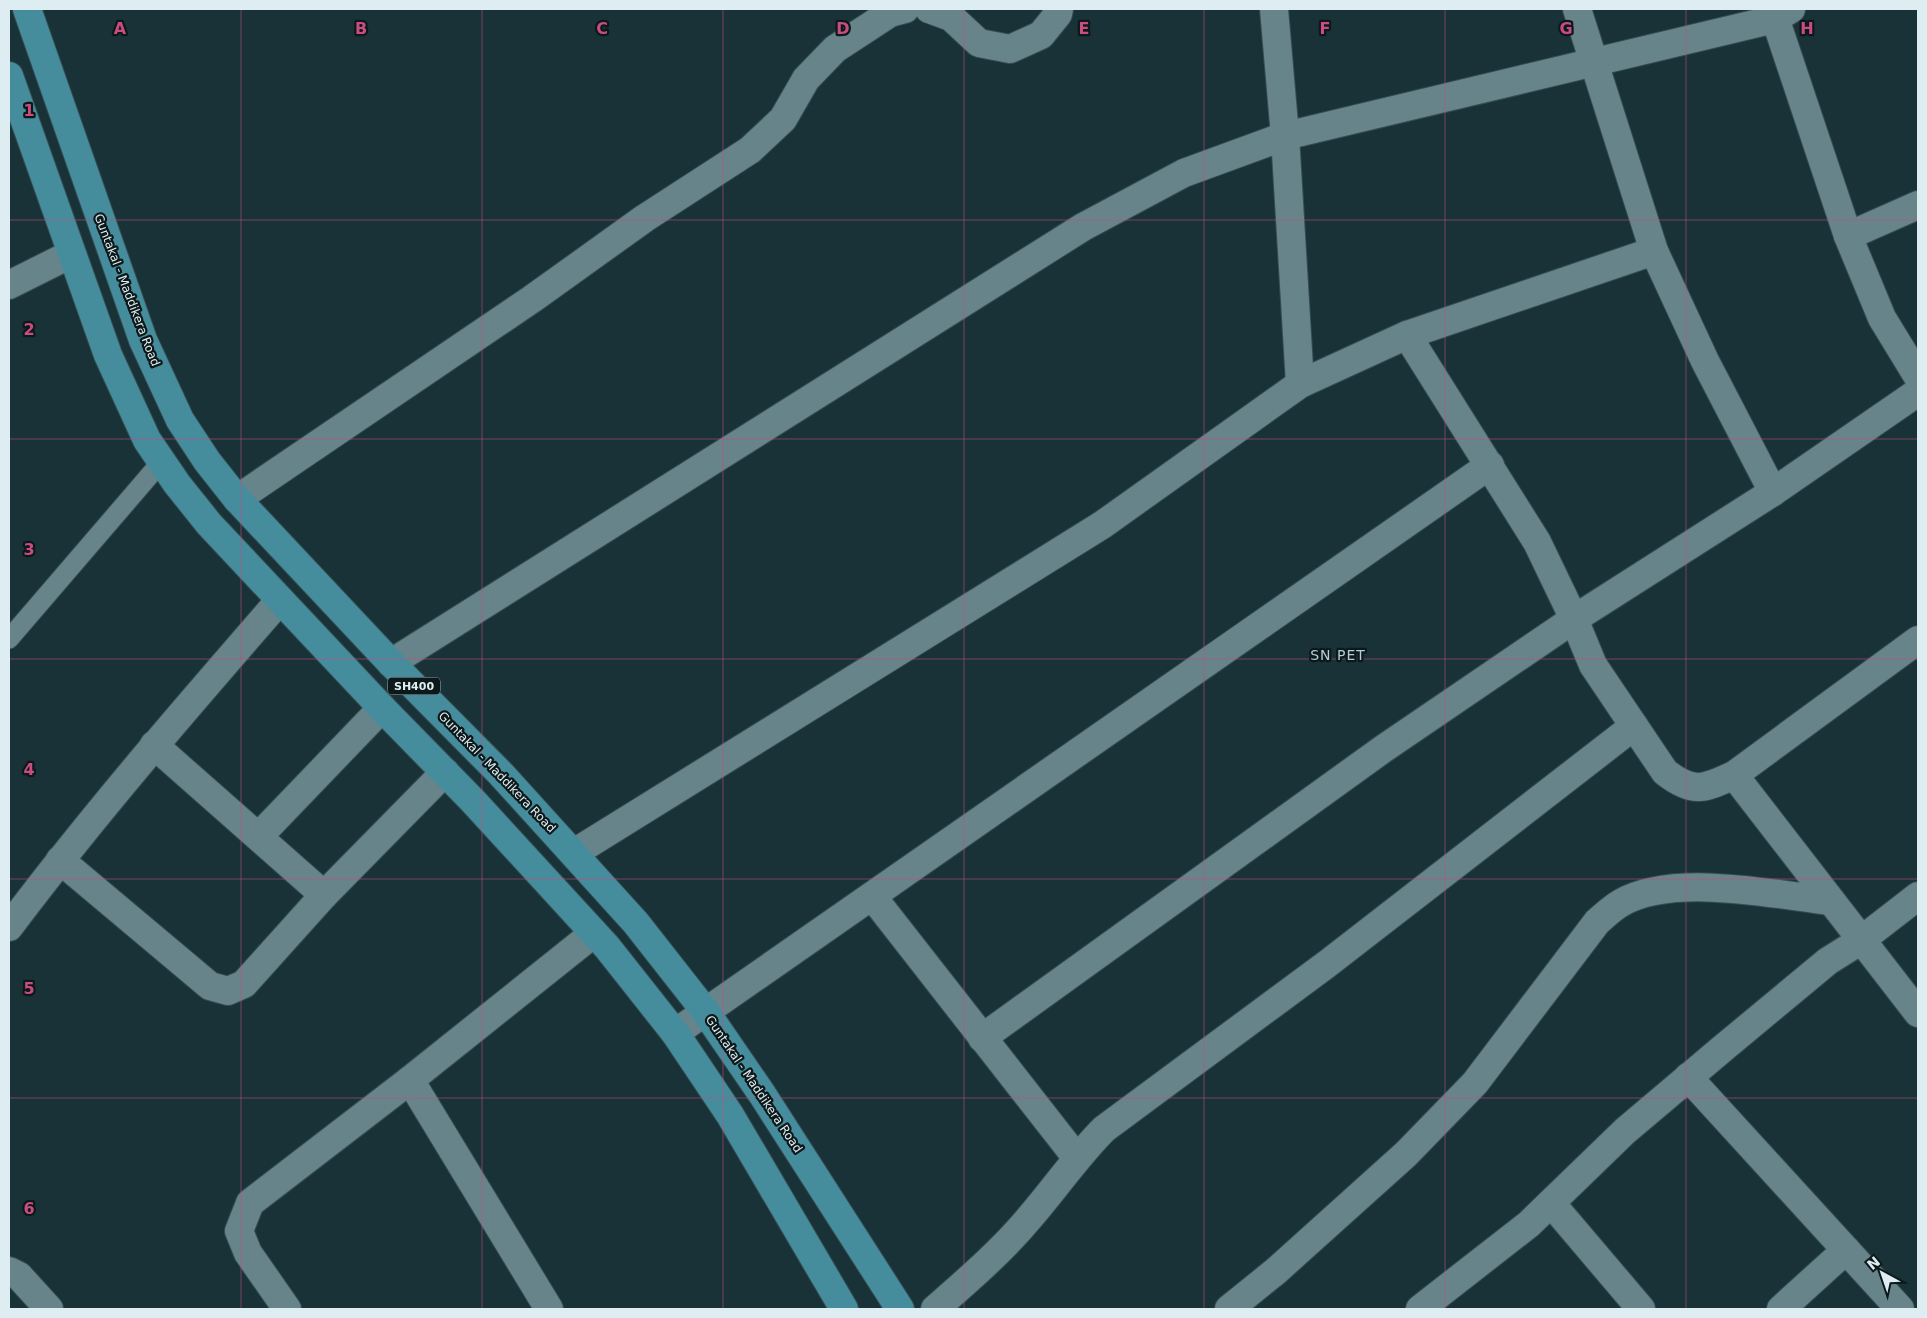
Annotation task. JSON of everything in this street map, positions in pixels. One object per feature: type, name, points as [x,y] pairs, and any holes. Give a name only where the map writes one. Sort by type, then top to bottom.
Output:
[{"type":"main road","name":"Guntakal - Maddikera Road","points":[[27,9],[143,340],[180,420],[207,461],[237,499],[391,663],[501,774],[636,923],[705,1011],[762,1094],[900,1309]]},
{"type":"main road","name":"SH400","points":[[9,76],[108,355],[147,440],[209,524],[382,708],[445,772],[594,934],[675,1033],[730,1115],[844,1309]]},
{"type":"street","points":[[237,499],[532,299],[645,218],[750,150],[784,119],[806,79],[835,50],[890,13],[905,9]]},
{"type":"street","points":[[929,9],[951,17],[979,43],[1010,49],[1041,36],[1058,14],[1059,9]]},
{"type":"street","points":[[1274,9],[1285,136],[1300,384]]},
{"type":"street","points":[[1577,9],[1654,251],[1705,361],[1774,492]]},
{"type":"street","points":[[391,663],[1083,227],[1184,173],[1285,136],[1593,61],[1779,12],[1848,236],[1882,318],[1918,377]]},
{"type":"street","points":[[1848,236],[1918,205]]},
{"type":"street","points":[[574,854],[1102,525],[1300,384],[1407,335],[1654,251]]},
{"type":"street","points":[[9,285],[71,254]]},
{"type":"street","points":[[1407,335],[1537,542],[1574,619],[1593,665],[1665,772],[1681,785],[1707,788],[1734,775],[1918,640]]},
{"type":"street","points":[[982,1038],[1383,749],[1574,619],[1774,492],[1918,392]]},
{"type":"street","points":[[675,1033],[1490,465]]},
{"type":"street","points":[[9,927],[60,860],[154,745],[280,600]]},
{"type":"street","points":[[259,836],[382,708]]},
{"type":"street","points":[[935,1309],[988,1261],[1030,1218],[1076,1157],[1104,1129],[1327,964],[1634,726]]},
{"type":"street","points":[[154,745],[324,895]]},
{"type":"street","points":[[60,860],[210,986],[228,991],[244,984],[324,895],[445,772]]},
{"type":"street","points":[[1734,775],[1860,941],[1918,1013]]},
{"type":"street","points":[[1229,1309],[1276,1271],[1406,1154],[1475,1083],[1597,922],[1621,903],[1659,890],[1711,888],[1830,901]]},
{"type":"street","points":[[872,896],[1076,1157]]},
{"type":"street","points":[[1420,1309],[1530,1224],[1625,1131],[1688,1077],[1828,961],[1860,941],[1918,896]]},
{"type":"street","points":[[287,1309],[248,1252],[239,1231],[250,1203],[410,1080],[594,934]]},
{"type":"street","points":[[1688,1077],[1900,1309]]},
{"type":"street","points":[[410,1080],[549,1309]]},
{"type":"street","points":[[1551,1203],[1642,1309]]},
{"type":"street","points":[[1782,1309],[1846,1250]]},
{"type":"street","points":[[9,1271],[19,1276],[48,1309]]},
{"type":"lane","points":[[9,639],[162,461]]},
{"type":"district","name":"SN PET","points":[[1338,655]]}]
